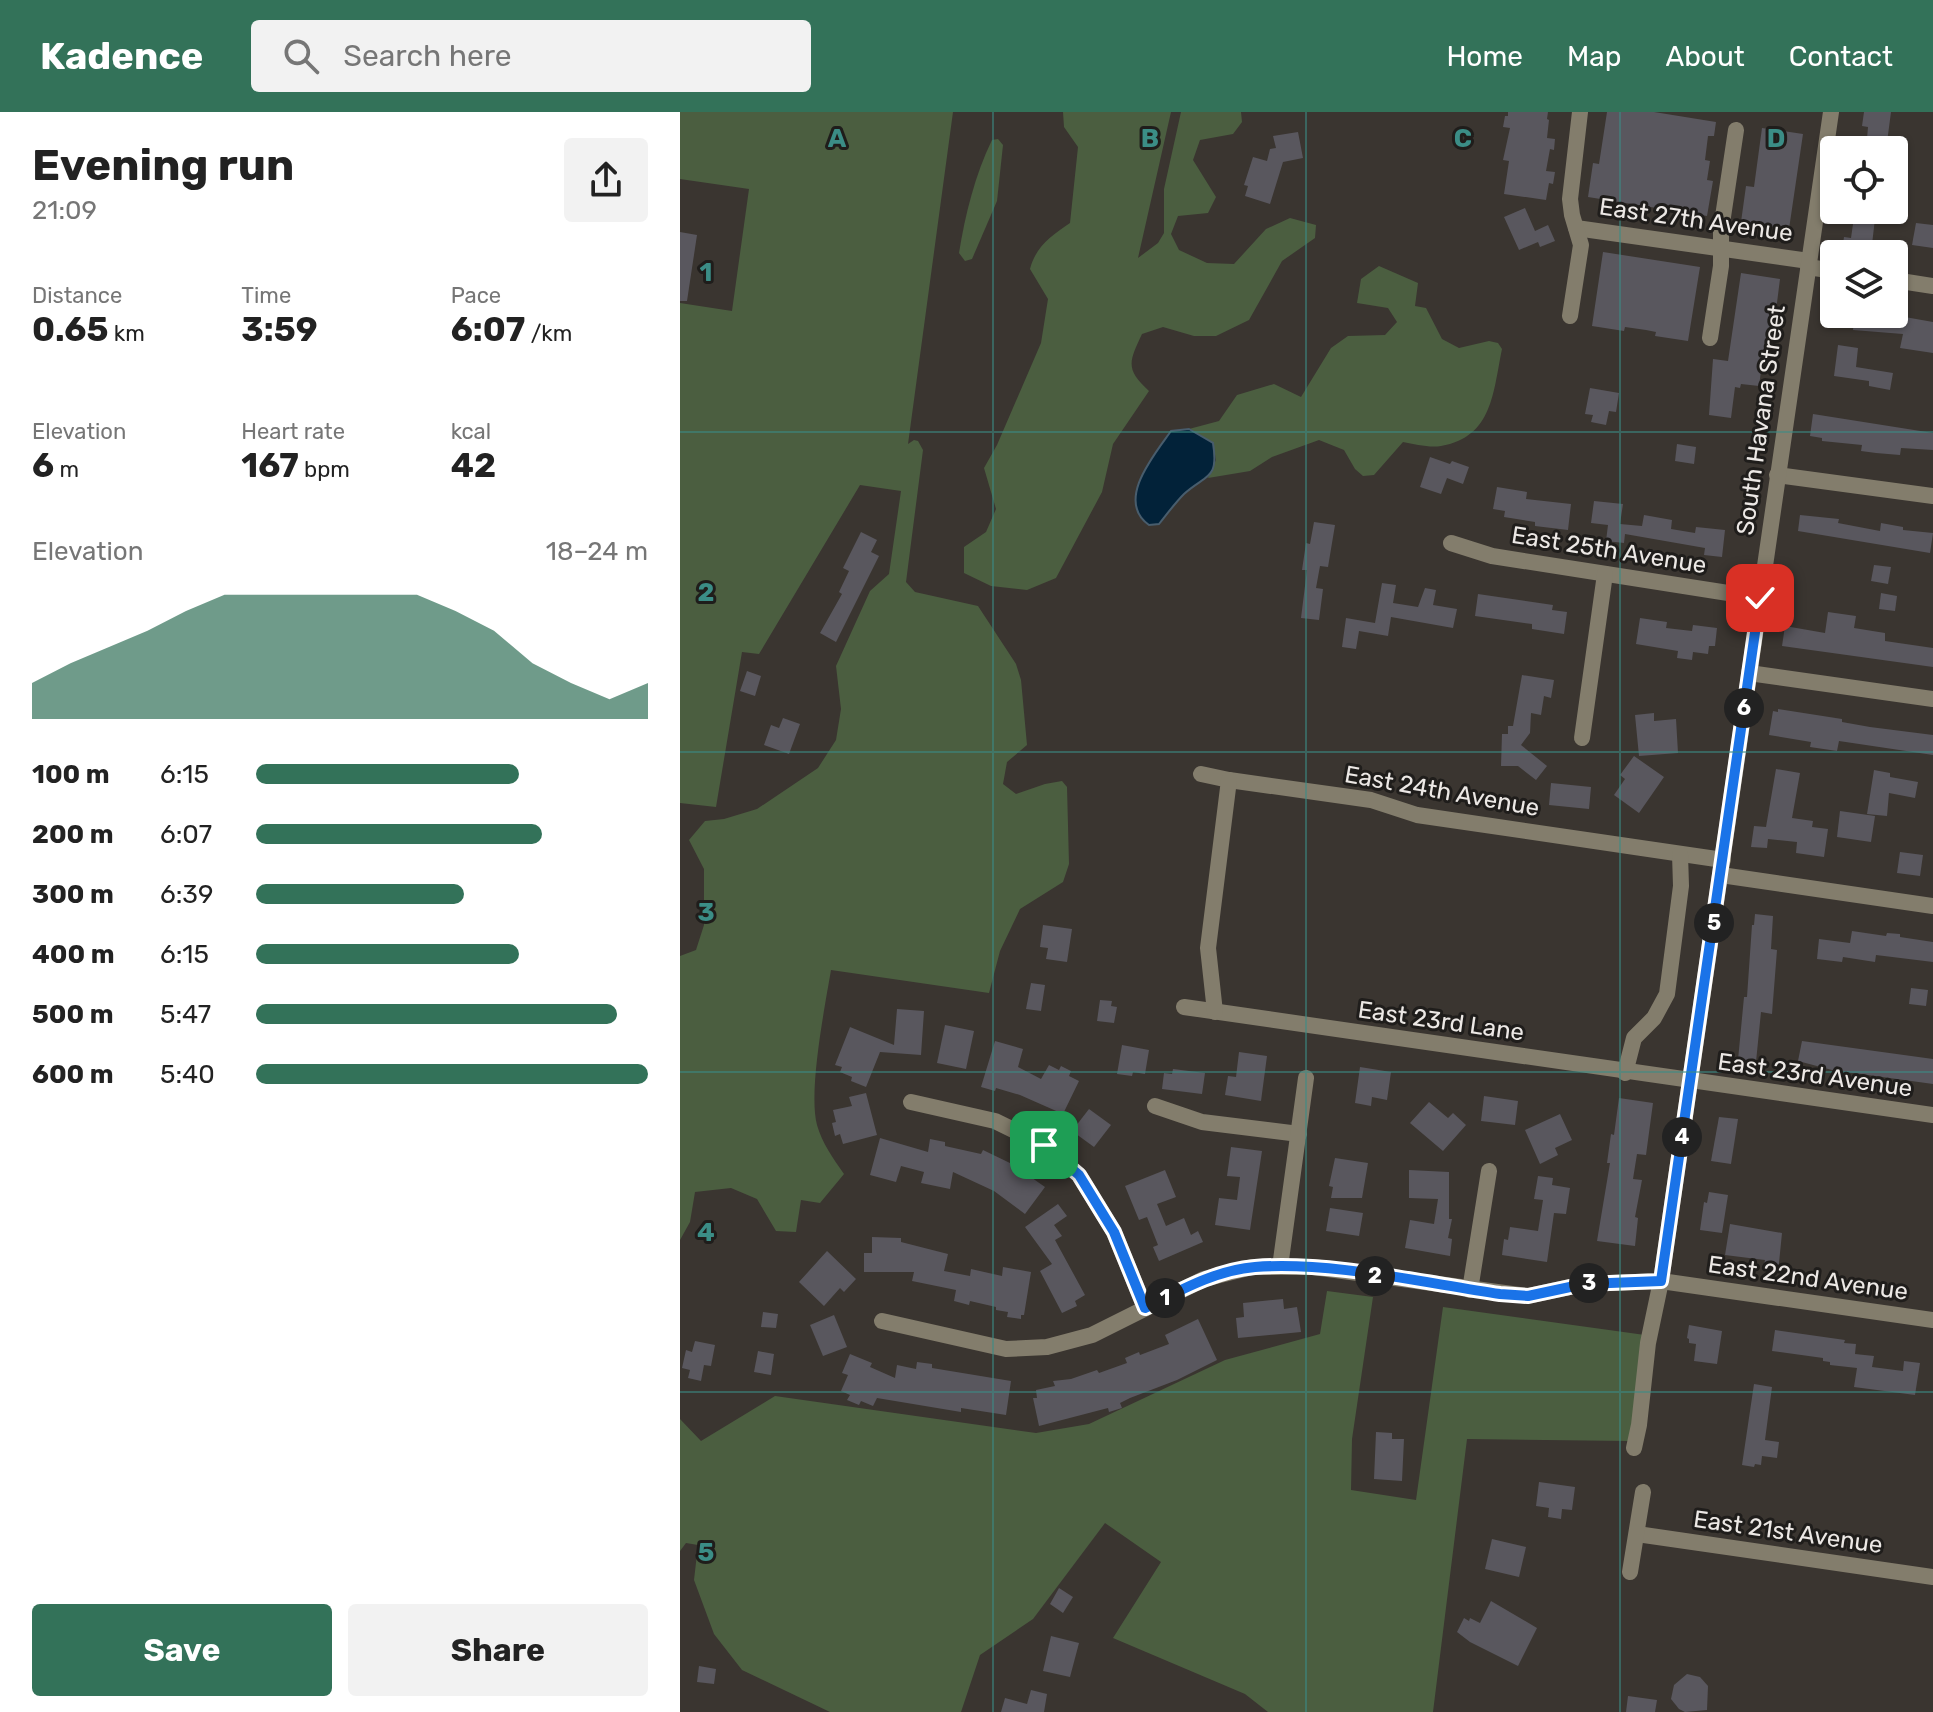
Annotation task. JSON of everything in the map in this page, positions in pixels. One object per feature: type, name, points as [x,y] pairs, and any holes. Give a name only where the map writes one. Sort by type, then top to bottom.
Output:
[{"type":"street","points":[[1570,316],[1581,245],[1570,199],[1580,112]]},
{"type":"street","name":"South Havana Street","points":[[1634,1448],[1722,868],[1831,112]]},
{"type":"street","points":[[1710,338],[1721,230],[1736,130]]},
{"type":"street","name":"East 27th Avenue","points":[[1576,228],[1721,247],[1820,267]]},
{"type":"street","points":[[1908,282],[1933,286]]},
{"type":"street","points":[[1777,475],[1933,496]]},
{"type":"street","name":"East 25th Avenue","points":[[1451,543],[1492,556],[1760,598]]},
{"type":"street","points":[[1582,738],[1605,574]]},
{"type":"street","points":[[1749,673],[1933,699]]},
{"type":"street","name":"East 24th Avenue","points":[[1201,774],[1371,800],[1417,815],[1680,854],[1722,868],[1933,906]]},
{"type":"street","points":[[1215,1012],[1208,948],[1229,780]]},
{"type":"street","points":[[1625,1073],[1634,1038],[1654,1018],[1667,994],[1681,886],[1680,854]]},
{"type":"street","name":"East 23rd Lane","points":[[1184,1007],[1690,1082]]},
{"type":"street","points":[[1280,1267],[1306,1078]]},
{"type":"street","name":"East 23rd Avenue","points":[[1690,1082],[1933,1115]]},
{"type":"street","points":[[911,1102],[995,1121],[1044,1145],[1079,1175],[1114,1232],[1145,1308]]},
{"type":"street","points":[[1155,1106],[1202,1122],[1299,1134]]},
{"type":"street","points":[[1470,1290],[1489,1171]]},
{"type":"street","name":"East 22nd Avenue","points":[[882,1321],[1006,1349],[1047,1347],[1092,1335],[1204,1279],[1252,1267],[1313,1267],[1528,1296],[1584,1284],[1661,1281],[1933,1320]]},
{"type":"street","points":[[1630,1572],[1643,1492]]},
{"type":"street","name":"East 21st Avenue","points":[[1637,1534],[1933,1577]]},
{"type":"green space","points":[[680,112],[953,112],[908,444],[918,441],[923,450],[906,582],[915,592],[978,606],[1016,664],[1021,680],[1027,745],[1007,762],[1003,784],[1016,794],[1062,781],[1067,787],[1069,864],[1063,882],[1020,909],[1000,951],[989,993],[831,970],[818,1048],[815,1110],[822,1138],[844,1174],[820,1203],[801,1200],[796,1232],[776,1231],[757,1199],[731,1188],[695,1192],[690,1222],[680,1240],[680,956],[696,950],[704,925],[704,869],[689,840],[705,821],[757,809],[818,768],[836,740],[841,709],[836,666],[870,591],[889,574],[901,491],[860,485],[759,654],[742,652],[716,807],[680,803],[680,303],[732,311],[749,189],[680,179]]},
{"type":"green space","points":[[1063,112],[1171,112],[1138,258],[1158,243],[1164,233],[1164,189],[1181,112],[1241,112],[1242,122],[1233,134],[1200,140],[1193,160],[1216,197],[1208,213],[1178,216],[1171,234],[1179,250],[1207,263],[1234,264],[1266,229],[1290,218],[1316,225],[1315,238],[1282,261],[1249,320],[1216,336],[1194,336],[1163,327],[1142,334],[1132,365],[1136,377],[1149,391],[1113,444],[1102,492],[1056,578],[1027,590],[991,586],[964,573],[964,547],[986,532],[996,509],[984,468],[1041,343],[1048,299],[1030,269],[1040,248],[1070,223],[1078,147],[1064,127]]},
{"type":"green space","points":[[998,139],[1003,145],[997,201],[972,259],[965,261],[959,253],[971,195],[992,140]]},
{"type":"green space","points":[[1379,266],[1418,283],[1415,306],[1426,308],[1442,339],[1459,348],[1489,341],[1498,343],[1502,349],[1492,396],[1481,423],[1458,441],[1441,446],[1403,442],[1374,475],[1363,476],[1344,450],[1319,440],[1272,457],[1250,471],[1208,478],[1216,460],[1213,443],[1189,429],[1219,421],[1237,395],[1274,384],[1301,397],[1331,348],[1348,336],[1385,335],[1397,322],[1388,308],[1357,303],[1361,279]]},
{"type":"green space","points":[[1327,1291],[1373,1297],[1352,1439],[1351,1490],[1416,1500],[1443,1307],[1645,1335],[1630,1441],[1467,1439],[1433,1712],[1268,1712],[1245,1694],[1113,1638],[1161,1562],[1105,1523],[1033,1619],[980,1655],[961,1712],[830,1712],[742,1670],[714,1634],[694,1580],[698,1545],[686,1543],[680,1551],[680,1419],[701,1441],[775,1396],[1036,1433],[1089,1424],[1225,1360],[1320,1334]]},
{"type":"water","points":[[1189,429],[1213,443],[1212,470],[1184,494],[1159,524],[1149,525],[1139,515],[1136,504],[1141,478],[1171,431]]},
{"type":"building","points":[[1508,112],[1548,112],[1547,138],[1555,139],[1546,171],[1555,172],[1546,200],[1504,194],[1509,161],[1503,160],[1510,128],[1503,127]]},
{"type":"building","points":[[1607,112],[1654,112],[1716,122],[1714,136],[1708,136],[1705,160],[1710,161],[1707,180],[1713,181],[1707,216],[1588,197],[1593,163],[1599,164]]},
{"type":"building","points":[[1864,112],[1891,112],[1888,136],[1867,136],[1868,127],[1862,126]]},
{"type":"building","points":[[1762,128],[1803,134],[1789,229],[1741,222],[1746,186],[1754,187]]},
{"type":"building","points":[[1298,132],[1303,158],[1283,162],[1270,204],[1245,196],[1248,186],[1244,185],[1253,157],[1267,161],[1270,149],[1276,148],[1273,136]]},
{"type":"building","points":[[1525,208],[1535,231],[1548,225],[1555,241],[1540,247],[1538,242],[1519,250],[1504,217]]},
{"type":"building","points":[[1916,223],[1933,225],[1933,248],[1912,245]]},
{"type":"building","points":[[1853,224],[1874,224],[1873,240],[1844,240],[1844,237],[1851,238]]},
{"type":"building","points":[[680,232],[697,235],[687,301],[680,301]]},
{"type":"building","points":[[1603,252],[1700,267],[1688,341],[1655,336],[1656,332],[1646,330],[1625,327],[1624,331],[1592,326]]},
{"type":"building","points":[[1741,273],[1780,279],[1771,350],[1764,349],[1759,386],[1741,384],[1740,388],[1735,387],[1731,418],[1709,415],[1713,359],[1728,361]]},
{"type":"building","points":[[1908,318],[1933,322],[1933,353],[1900,348],[1903,334],[1853,330],[1908,328]]},
{"type":"building","points":[[1838,345],[1858,348],[1856,367],[1893,373],[1890,390],[1869,386],[1869,381],[1834,376]]},
{"type":"building","points":[[1590,388],[1619,393],[1616,412],[1609,411],[1606,425],[1591,422],[1593,415],[1585,414]]},
{"type":"building","points":[[1813,414],[1933,433],[1933,450],[1901,448],[1900,455],[1861,451],[1862,445],[1822,441],[1822,438],[1810,436]]},
{"type":"building","points":[[1677,444],[1696,447],[1694,464],[1675,461]]},
{"type":"building","points":[[1430,457],[1469,467],[1463,484],[1447,478],[1441,494],[1420,487]]},
{"type":"building","points":[[1497,487],[1527,492],[1526,499],[1571,504],[1568,530],[1535,526],[1535,522],[1504,517],[1505,511],[1493,509]]},
{"type":"building","points":[[1594,501],[1623,504],[1620,524],[1642,526],[1644,515],[1672,520],[1671,529],[1695,533],[1696,527],[1725,530],[1722,557],[1704,555],[1705,548],[1625,534],[1624,543],[1606,541],[1608,525],[1591,523]]},
{"type":"building","points":[[1800,515],[1839,519],[1838,523],[1880,531],[1881,523],[1903,527],[1903,530],[1933,533],[1930,553],[1798,531]]},
{"type":"building","points":[[1314,522],[1335,525],[1328,567],[1320,566],[1316,588],[1323,589],[1319,620],[1301,618],[1307,570],[1302,570],[1306,543],[1310,544]]},
{"type":"building","points":[[861,532],[877,540],[871,552],[879,556],[836,642],[820,633],[842,594],[839,592],[849,571],[843,568]]},
{"type":"building","points":[[1874,565],[1891,567],[1888,584],[1871,581]]},
{"type":"building","points":[[1382,583],[1396,585],[1393,603],[1418,607],[1425,588],[1436,590],[1433,605],[1457,609],[1453,628],[1391,617],[1388,636],[1359,631],[1356,649],[1342,647],[1346,618],[1375,623]]},
{"type":"building","points":[[1881,593],[1897,596],[1895,611],[1879,609]]},
{"type":"building","points":[[1478,594],[1553,605],[1552,610],[1567,612],[1564,634],[1532,629],[1532,624],[1475,616]]},
{"type":"building","points":[[1828,612],[1856,616],[1854,628],[1885,633],[1885,641],[1933,648],[1933,667],[1782,646],[1785,626],[1825,633]]},
{"type":"building","points":[[1640,618],[1667,622],[1666,628],[1692,631],[1693,625],[1717,628],[1715,646],[1709,646],[1708,654],[1693,652],[1692,660],[1677,658],[1678,651],[1636,644]]},
{"type":"building","points":[[747,671],[761,676],[755,696],[740,691]]},
{"type":"building","points":[[1522,675],[1554,680],[1551,698],[1544,696],[1541,715],[1531,713],[1530,733],[1521,745],[1547,766],[1536,780],[1518,766],[1501,766],[1502,734],[1508,734],[1508,726],[1513,726]]},
{"type":"building","points":[[1778,709],[1842,719],[1842,722],[1870,727],[1933,735],[1933,755],[1839,741],[1837,751],[1810,747],[1811,742],[1769,735],[1773,711],[1778,712]]},
{"type":"building","points":[[1654,713],[1654,721],[1676,719],[1678,753],[1639,756],[1635,715]]},
{"type":"building","points":[[783,718],[800,724],[789,754],[764,745],[771,725],[779,728]]},
{"type":"building","points":[[1634,756],[1664,777],[1639,813],[1614,795],[1625,779],[1620,775]]},
{"type":"building","points":[[1776,769],[1800,773],[1792,818],[1813,821],[1812,827],[1828,829],[1824,857],[1796,853],[1797,842],[1768,839],[1767,848],[1751,847],[1754,826],[1766,827]]},
{"type":"building","points":[[1874,770],[1890,773],[1890,777],[1918,782],[1915,798],[1889,793],[1887,816],[1867,814]]},
{"type":"building","points":[[1551,783],[1591,787],[1589,809],[1549,805]]},
{"type":"building","points":[[1840,811],[1875,816],[1871,842],[1837,837]]},
{"type":"building","points":[[1900,852],[1923,855],[1920,876],[1897,873]]},
{"type":"building","points":[[1755,914],[1773,916],[1771,949],[1777,950],[1772,1014],[1761,1012],[1756,1062],[1738,1060]]},
{"type":"building","points":[[1043,925],[1072,929],[1067,962],[1046,959],[1048,948],[1040,947]]},
{"type":"building","points":[[1852,931],[1886,936],[1887,933],[1900,934],[1900,937],[1933,942],[1933,962],[1876,955],[1875,962],[1843,957],[1842,962],[1817,959],[1819,939],[1850,943]]},
{"type":"building","points":[[1031,983],[1045,985],[1041,1011],[1026,1009]]},
{"type":"building","points":[[1911,988],[1928,990],[1926,1006],[1909,1004]]},
{"type":"building","points":[[1100,1000],[1112,1001],[1111,1006],[1117,1007],[1114,1023],[1097,1021]]},
{"type":"building","points":[[897,1009],[924,1011],[921,1055],[880,1052],[866,1087],[851,1081],[852,1077],[840,1072],[842,1067],[835,1065],[850,1027],[894,1045]]},
{"type":"building","points":[[945,1025],[974,1031],[966,1069],[937,1063]]},
{"type":"building","points":[[995,1041],[1023,1049],[1018,1067],[1041,1079],[1049,1065],[1071,1071],[1069,1076],[1079,1081],[1063,1114],[1020,1095],[981,1087]]},
{"type":"building","points":[[1802,1041],[1933,1059],[1933,1084],[1832,1070],[1798,1061]]},
{"type":"building","points":[[1122,1045],[1149,1050],[1145,1074],[1117,1074]]},
{"type":"building","points":[[1239,1052],[1267,1056],[1261,1101],[1225,1095],[1228,1076],[1236,1077]]},
{"type":"building","points":[[1360,1067],[1391,1072],[1387,1100],[1372,1097],[1371,1106],[1355,1103]]},
{"type":"building","points":[[1173,1069],[1205,1073],[1202,1094],[1162,1089],[1164,1073],[1172,1074]]},
{"type":"building","points":[[866,1093],[877,1135],[843,1144],[840,1134],[835,1136],[833,1110],[852,1106],[849,1097]]},
{"type":"building","points":[[1484,1096],[1518,1101],[1515,1125],[1481,1121]]},
{"type":"building","points":[[1619,1098],[1653,1103],[1646,1155],[1637,1154],[1633,1179],[1642,1180],[1635,1217],[1638,1218],[1635,1246],[1597,1241],[1610,1163],[1607,1163],[1611,1134],[1614,1135]]},
{"type":"building","points":[[1429,1102],[1448,1118],[1453,1113],[1466,1125],[1443,1151],[1410,1123]]},
{"type":"building","points":[[1089,1109],[1111,1125],[1094,1147],[1072,1131]]},
{"type":"building","points":[[1560,1114],[1572,1140],[1555,1148],[1558,1155],[1540,1164],[1525,1130]]},
{"type":"building","points":[[1719,1117],[1738,1119],[1731,1164],[1711,1161]]},
{"type":"building","points":[[880,1138],[928,1152],[930,1139],[945,1142],[945,1146],[981,1154],[983,1150],[1012,1164],[1045,1187],[1025,1214],[994,1191],[953,1172],[950,1189],[921,1183],[924,1172],[901,1166],[896,1182],[870,1175]]},
{"type":"building","points":[[1231,1147],[1262,1151],[1250,1230],[1215,1225],[1219,1198],[1237,1200],[1240,1177],[1227,1176]]},
{"type":"building","points":[[1335,1158],[1368,1163],[1362,1198],[1331,1198],[1333,1187],[1329,1186]]},
{"type":"building","points":[[1165,1170],[1176,1197],[1157,1204],[1166,1226],[1184,1218],[1191,1235],[1198,1231],[1203,1242],[1159,1261],[1153,1247],[1158,1245],[1147,1217],[1139,1220],[1125,1186]]},
{"type":"building","points":[[1409,1170],[1449,1172],[1449,1219],[1452,1219],[1448,1238],[1452,1239],[1450,1256],[1405,1248],[1410,1220],[1434,1224],[1438,1199],[1409,1198]]},
{"type":"building","points":[[1538,1176],[1553,1178],[1552,1185],[1570,1188],[1566,1214],[1554,1213],[1547,1262],[1502,1255],[1504,1239],[1508,1240],[1510,1227],[1538,1231],[1543,1200],[1534,1199]]},
{"type":"building","points":[[1709,1192],[1728,1195],[1722,1233],[1700,1230],[1704,1202],[1707,1203]]},
{"type":"building","points":[[1058,1204],[1067,1216],[1054,1225],[1062,1236],[1055,1240],[1085,1295],[1075,1301],[1077,1306],[1062,1313],[1040,1271],[1052,1264],[1025,1227]]},
{"type":"building","points":[[1330,1208],[1363,1213],[1359,1236],[1326,1231]]},
{"type":"building","points":[[1730,1224],[1782,1233],[1778,1273],[1763,1270],[1765,1260],[1725,1255]]},
{"type":"building","points":[[872,1237],[901,1238],[901,1242],[948,1254],[944,1271],[970,1276],[971,1269],[1002,1276],[1003,1267],[1031,1272],[1024,1315],[1021,1319],[1007,1317],[1008,1312],[996,1310],[996,1307],[954,1301],[956,1290],[912,1281],[914,1272],[864,1272],[864,1253],[872,1253]]},
{"type":"building","points":[[827,1251],[856,1279],[844,1292],[840,1288],[824,1306],[799,1282]]},
{"type":"building","points":[[1283,1299],[1284,1309],[1297,1307],[1301,1332],[1238,1338],[1236,1318],[1244,1317],[1243,1303]]},
{"type":"building","points":[[763,1312],[778,1314],[776,1328],[761,1327]]},
{"type":"building","points":[[834,1315],[847,1347],[823,1356],[810,1325]]},
{"type":"building","points":[[1198,1319],[1217,1360],[1120,1403],[1122,1408],[1109,1412],[1108,1408],[1039,1426],[1033,1398],[1037,1398],[1036,1390],[1055,1386],[1053,1381],[1071,1379],[1097,1370],[1099,1373],[1127,1363],[1125,1358],[1169,1344],[1165,1335]]},
{"type":"building","points":[[1689,1325],[1722,1331],[1717,1364],[1694,1361],[1696,1344],[1689,1343],[1687,1338]]},
{"type":"building","points":[[1775,1330],[1856,1344],[1855,1354],[1874,1356],[1872,1367],[1903,1371],[1904,1361],[1920,1363],[1915,1395],[1854,1387],[1857,1368],[1830,1365],[1823,1358],[1772,1351]]},
{"type":"building","points":[[695,1341],[715,1345],[711,1366],[704,1365],[701,1381],[688,1378],[690,1370],[682,1368],[686,1350],[692,1352]]},
{"type":"building","points":[[758,1351],[774,1354],[771,1375],[754,1372]]},
{"type":"building","points":[[850,1354],[872,1363],[870,1367],[895,1378],[897,1365],[916,1369],[917,1362],[932,1364],[932,1368],[1011,1381],[1006,1415],[961,1408],[961,1412],[877,1398],[873,1406],[861,1401],[859,1405],[847,1400],[850,1395],[841,1391],[848,1375],[842,1373]]},
{"type":"building","points":[[1754,1384],[1772,1387],[1765,1440],[1779,1442],[1777,1458],[1762,1456],[1761,1465],[1755,1464],[1754,1467],[1742,1465]]},
{"type":"building","points":[[1376,1432],[1392,1433],[1392,1439],[1404,1439],[1402,1481],[1374,1479]]},
{"type":"building","points":[[1539,1482],[1575,1487],[1572,1510],[1562,1509],[1561,1519],[1548,1517],[1549,1508],[1536,1506]]},
{"type":"building","points":[[1492,1539],[1526,1547],[1519,1577],[1485,1569]]},
{"type":"building","points":[[1059,1588],[1073,1597],[1063,1613],[1050,1604]]},
{"type":"building","points":[[1491,1601],[1537,1628],[1518,1666],[1470,1642],[1457,1632],[1464,1618],[1480,1623]]},
{"type":"building","points":[[1051,1636],[1079,1643],[1070,1677],[1043,1671]]},
{"type":"building","points":[[699,1666],[716,1669],[714,1684],[697,1682]]},
{"type":"building","points":[[1687,1674],[1700,1677],[1708,1686],[1707,1710],[1685,1712],[1671,1699],[1674,1685]]},
{"type":"building","points":[[1031,1690],[1047,1694],[1044,1712],[1001,1712],[1005,1698],[1027,1704]]},
{"type":"building","points":[[1628,1696],[1657,1700],[1655,1712],[1626,1712]]},
{"type":"route","points":[[1044,1145],[1079,1175],[1114,1232],[1145,1308],[1204,1279],[1252,1267],[1313,1267],[1528,1296],[1584,1284],[1661,1281],[1760,598]]}]
